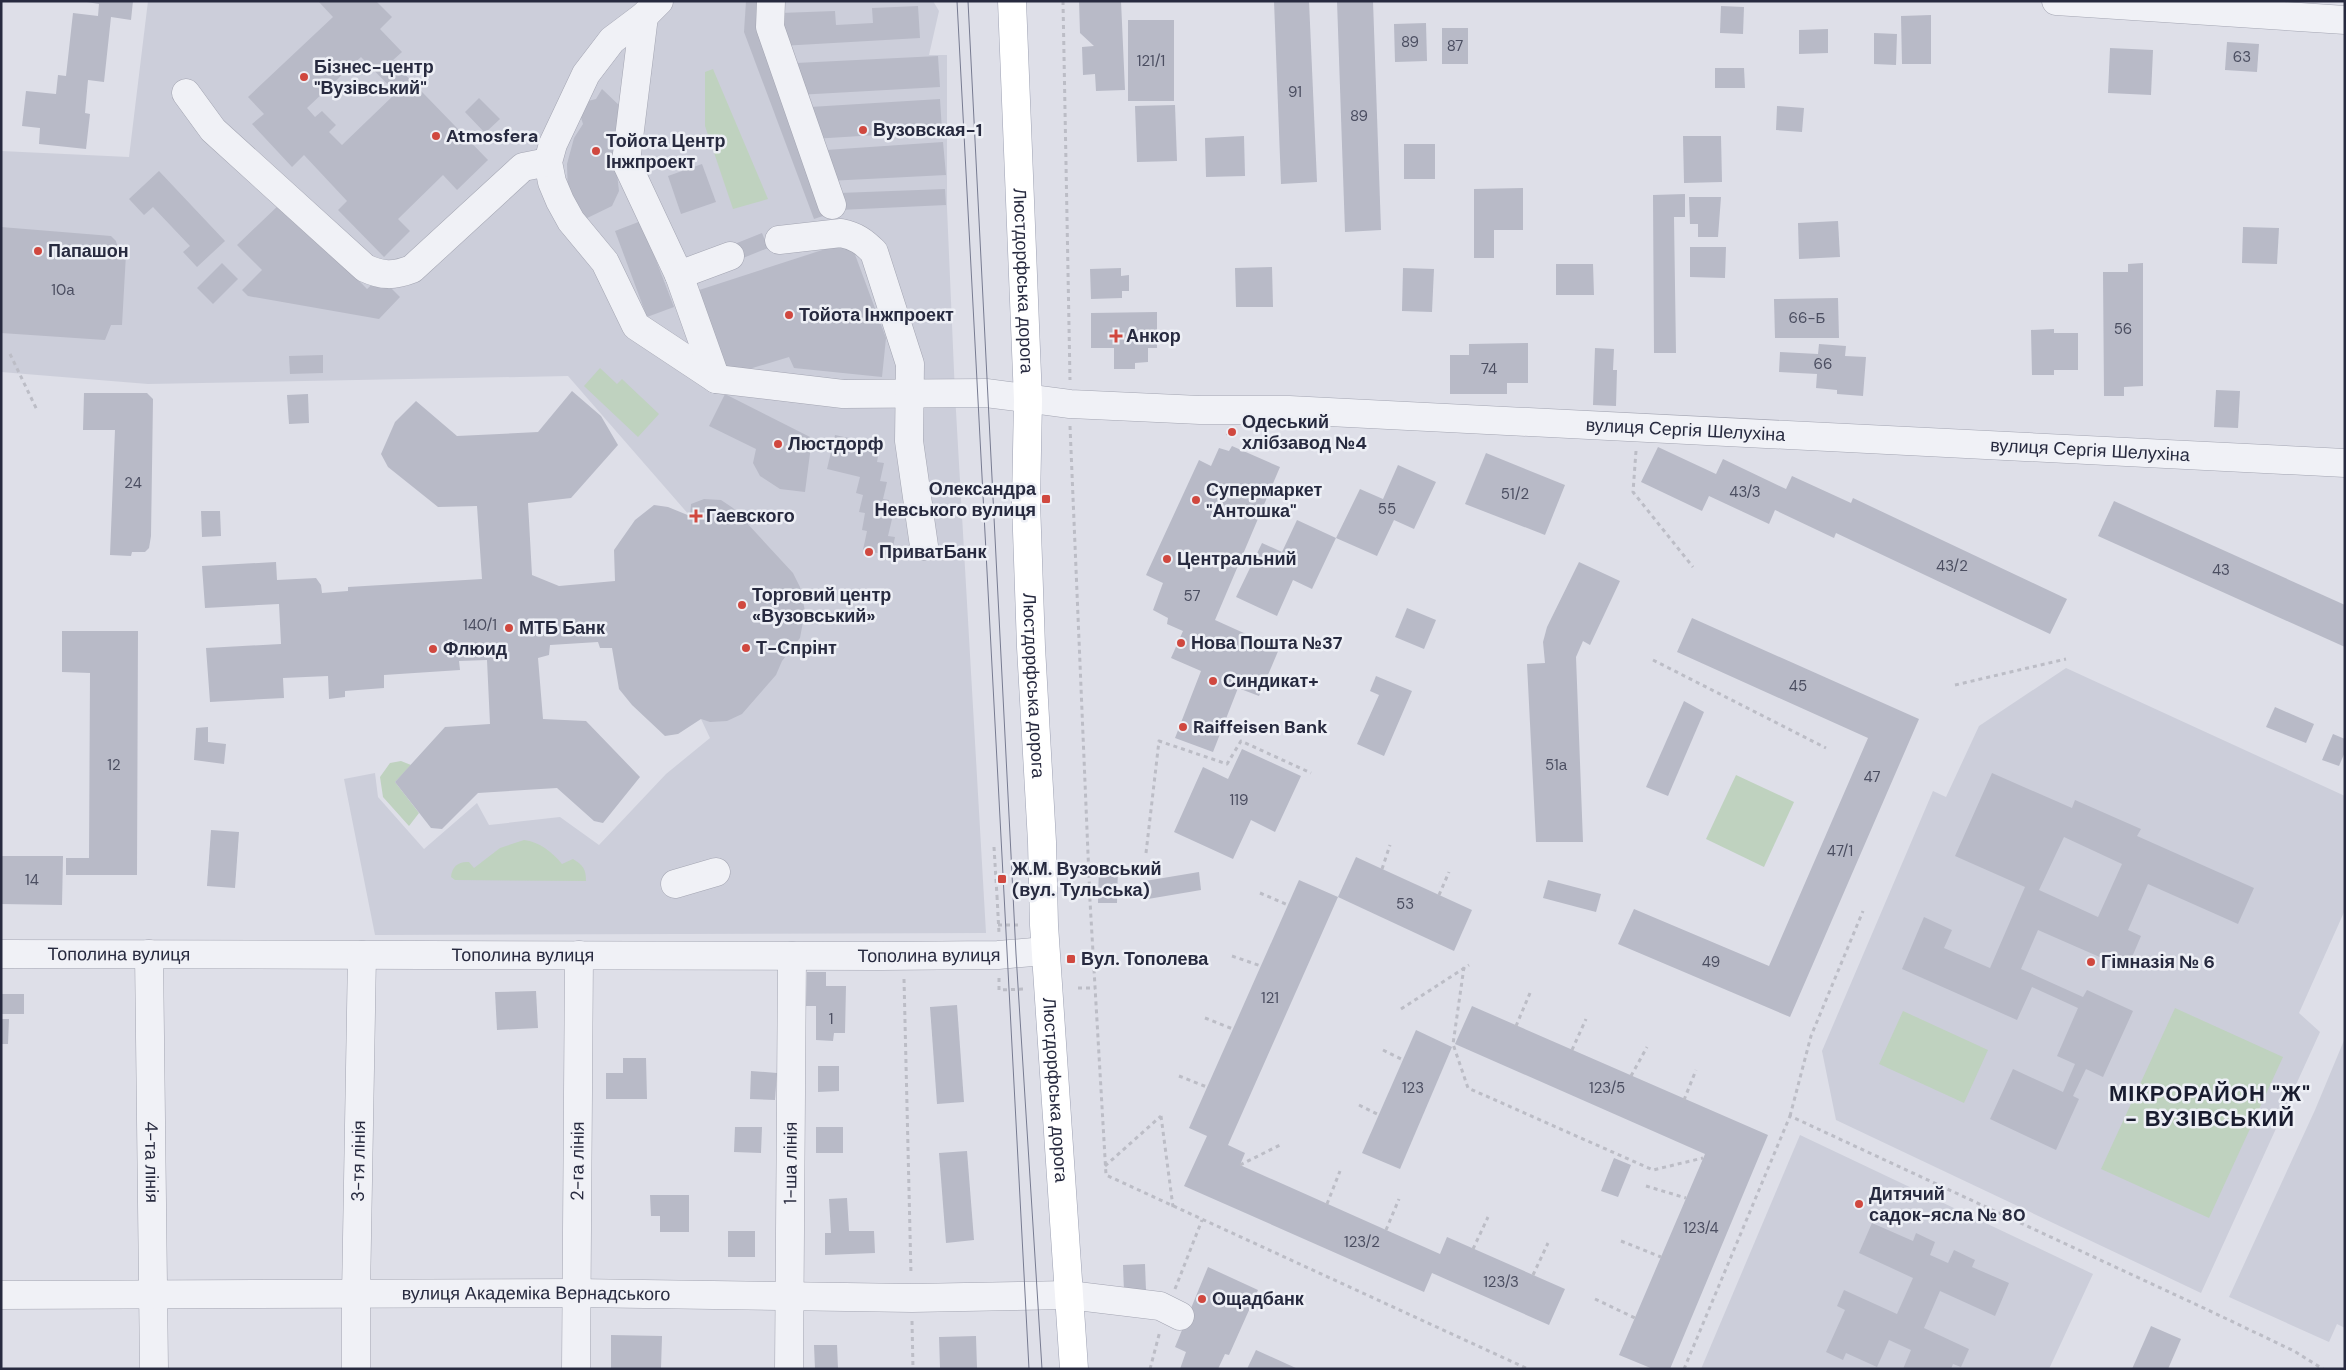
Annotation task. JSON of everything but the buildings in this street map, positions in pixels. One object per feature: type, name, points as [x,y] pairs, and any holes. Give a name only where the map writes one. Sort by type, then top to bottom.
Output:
[{"type":"main road","name":"Люстдорфська дорога","points":[[1012,1],[1028,400],[1026,502],[1045,951],[1074,1369]]},
{"type":"street","points":[[771,1],[770,27],[832,205]]},
{"type":"street","points":[[2056,1],[2242,8],[2345,20]]},
{"type":"street","points":[[652,9],[612,40],[586,74],[553,144],[548,162],[552,182],[560,201],[571,221],[605,262],[636,326],[716,379]]},
{"type":"street","points":[[652,9],[626,162],[679,275],[716,379]]},
{"type":"street","points":[[186,93],[213,130],[365,268],[377,274],[390,276],[412,269],[523,167],[548,162]]},
{"type":"street","points":[[779,240],[841,233],[851,235],[865,242],[874,252],[910,364],[909,441],[924,546]]},
{"type":"street","points":[[679,275],[730,256]]},
{"type":"street","name":"вулиця Сергія Шелухіна","points":[[716,379],[843,394],[986,393],[1070,404],[1200,410],[1289,410],[2345,464]]},
{"type":"street","points":[[675,884],[716,872]]},
{"type":"street","name":"Тополина вулиця","points":[[1,954],[903,956],[998,955],[1045,951]]},
{"type":"street","name":"4-та лінія","points":[[149,954],[154,1369]]},
{"type":"street","name":"3-тя лінія","points":[[356,1369],[362,955]]},
{"type":"street","name":"2-га лінія","points":[[576,1369],[579,955]]},
{"type":"street","name":"1-ша лінія","points":[[789,1369],[792,956]]},
{"type":"street","name":"вулиця Академіка Вернадського","points":[[1,1295],[576,1293],[789,1294],[912,1298],[1070,1295],[1160,1306],[1168,1323]]},
{"type":"path","points":[[1063,1],[1075,578],[1106,1175],[1528,1369]]},
{"type":"path","points":[[10,354],[37,410]]},
{"type":"path","points":[[1637,428],[1634,492],[1693,567]]},
{"type":"path","points":[[1955,685],[2066,659]]},
{"type":"path","points":[[1653,660],[1826,748]]},
{"type":"path","points":[[1146,853],[1159,741],[1227,764],[1240,741],[1311,773]]},
{"type":"path","points":[[1382,869],[1390,845]]},
{"type":"path","points":[[994,848],[999,938]]},
{"type":"path","points":[[1439,895],[1449,872]]},
{"type":"path","points":[[1260,893],[1288,905]]},
{"type":"path","points":[[997,896],[998,902]]},
{"type":"path","points":[[1684,1369],[1790,1116],[1811,1036],[1863,911]]},
{"type":"path","points":[[998,925],[1022,925]]},
{"type":"path","points":[[903,956],[913,1369]]},
{"type":"path","points":[[1232,956],[1261,966]]},
{"type":"path","points":[[1401,1009],[1469,965]]},
{"type":"path","points":[[1464,967],[1453,1044],[1468,1088],[1653,1170],[1703,1158]]},
{"type":"path","points":[[999,972],[999,990],[1031,989]]},
{"type":"path","points":[[1078,988],[1095,988]]},
{"type":"path","points":[[1516,1026],[1530,993]]},
{"type":"path","points":[[1205,1018],[1233,1029]]},
{"type":"path","points":[[1572,1050],[1586,1019]]},
{"type":"path","points":[[1631,1076],[1647,1047]]},
{"type":"path","points":[[1383,1050],[1403,1060]]},
{"type":"path","points":[[1684,1100],[1696,1070]]},
{"type":"path","points":[[1178,1076],[1207,1087]]},
{"type":"path","points":[[1359,1105],[1379,1115]]},
{"type":"path","points":[[1105,1166],[1161,1116],[1173,1207]]},
{"type":"path","points":[[1790,1116],[2208,1310],[2294,1351],[2323,1369]]},
{"type":"path","points":[[1240,1165],[1282,1144]]},
{"type":"path","points":[[1326,1204],[1340,1171]]},
{"type":"path","points":[[1646,1186],[1686,1198]]},
{"type":"path","points":[[1386,1230],[1399,1198]]},
{"type":"path","points":[[1474,1249],[1488,1217]]},
{"type":"path","points":[[1150,1369],[1168,1323],[1202,1220]]},
{"type":"path","points":[[1621,1241],[1661,1258]]},
{"type":"path","points":[[1533,1275],[1548,1243]]},
{"type":"path","points":[[1595,1299],[1635,1318]]},
{"type":"shaded area","points":[[148,1],[933,1],[939,11],[929,55],[947,55],[947,208],[955,394],[986,933],[375,935],[344,779],[375,773],[378,797],[424,849],[477,803],[489,825],[560,817],[599,845],[666,774],[710,738],[701,719],[690,516],[568,376],[148,384],[1,372],[1,151],[129,157]]},
{"type":"shaded area","name":"Гімназія № 6","points":[[2066,668],[2345,796],[2345,910],[2299,1013],[2320,1032],[2201,1293],[1836,1120],[1822,1051],[1933,791],[1946,797],[1979,726]]},
{"type":"shaded area","points":[[2345,1038],[2345,1328],[2337,1324],[2329,1342],[2229,1297],[2315,1110]]},
{"type":"shaded area","name":"Дитячий садок-ясла № 80","points":[[1800,1135],[2093,1274],[2049,1369],[1701,1369]]},
{"type":"green space","points":[[713,69],[768,199],[733,209],[705,126],[705,72]]},
{"type":"green space","points":[[600,368],[617,384],[622,379],[659,414],[638,437],[584,386]]},
{"type":"green space","points":[[401,761],[411,765],[395,782],[419,813],[409,826],[383,797],[380,777],[390,763]]},
{"type":"green space","points":[[1736,775],[1794,802],[1764,867],[1706,839]]},
{"type":"green space","points":[[524,840],[545,848],[562,864],[573,859],[582,865],[585,870],[586,881],[455,880],[451,877],[454,867],[459,863],[469,862],[474,868],[500,848]]},
{"type":"green space","points":[[2175,1008],[2283,1057],[2209,1218],[2101,1169]]},
{"type":"green space","points":[[1903,1011],[1988,1050],[1964,1103],[1879,1064]]},
{"type":"tram line","points":[[957,1],[1029,1369]]},
{"type":"tram line","points":[[968,1],[1016,954],[1042,1369]]},
{"type":"place","name":"Бізнес-центр \"Вузівський\"","points":[[304,77]]},
{"type":"place","name":"Вузовская-1","points":[[863,130]]},
{"type":"place","name":"Atmosfera","points":[[436,136]]},
{"type":"place","name":"Тойота Центр Інжпроект","points":[[596,151]]},
{"type":"place","name":"Папашон","points":[[38,251]]},
{"type":"place","name":"Тойота Інжпроект","points":[[789,315]]},
{"type":"place","name":"Анкор","points":[[1116,336]]},
{"type":"place","name":"Одеський хлібзавод №4","points":[[1232,432]]},
{"type":"place","name":"Люстдорф","points":[[778,444]]},
{"type":"place","name":"Олександра Невського вулиця","points":[[1046,499]]},
{"type":"place","name":"Супермаркет \"Антошка\"","points":[[1196,500]]},
{"type":"place","name":"Гаевского","points":[[696,516]]},
{"type":"place","name":"ПриватБанк","points":[[869,552]]},
{"type":"place","name":"Центральний","points":[[1167,559]]},
{"type":"place","name":"Торговий центр «Вузовський»","points":[[742,605]]},
{"type":"place","name":"МТБ Банк","points":[[509,628]]},
{"type":"place","name":"Нова Пошта №37","points":[[1181,643]]},
{"type":"place","name":"Т-Спрінт","points":[[746,648]]},
{"type":"place","name":"Флюид","points":[[433,649]]},
{"type":"place","name":"Синдикат+","points":[[1213,681]]},
{"type":"place","name":"Raiffeisen Bank","points":[[1183,727]]},
{"type":"place","name":"Ж.М. Вузовський (вул. Тульська)","points":[[1002,879]]},
{"type":"place","name":"Вул. Тополева","points":[[1071,959]]},
{"type":"place","name":"Гімназія № 6","points":[[2091,962]]},
{"type":"place","name":"Дитячий садок-ясла № 80","points":[[1859,1204]]},
{"type":"place","name":"Ощадбанк","points":[[1202,1299]]},
{"type":"district","name":"МІКРОРАЙОН \"Ж\" - ВУЗІВСЬКИЙ","points":[[2210,1106]]}]
